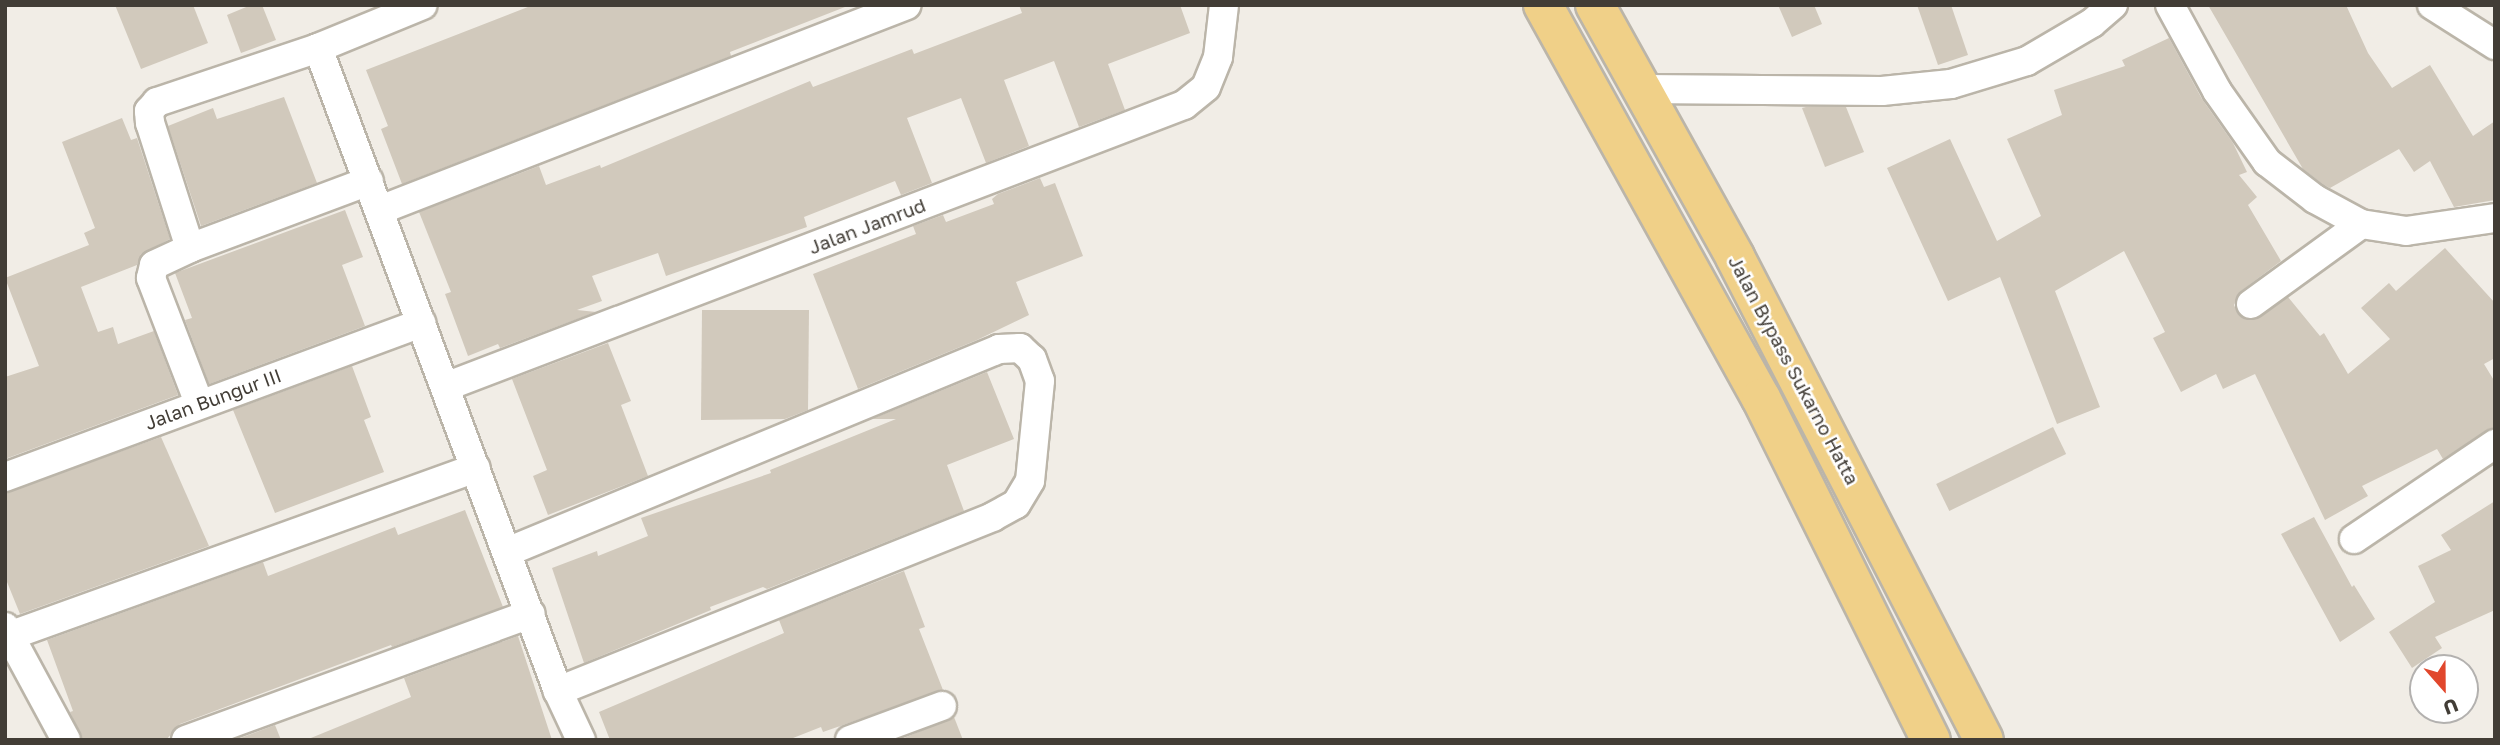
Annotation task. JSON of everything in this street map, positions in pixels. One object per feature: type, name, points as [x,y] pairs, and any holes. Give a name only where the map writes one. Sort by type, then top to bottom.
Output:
[{"type":"highway","points":[[1543,5],[1761,398],[1931,740]]},
{"type":"highway","name":"Jalan Bypass Sukarno Hatta","points":[[1595,5],[1798,376],[1984,740]]},
{"type":"street","points":[[190,248],[150,124],[149,111],[157,103],[318,48],[423,5]]},
{"type":"street","points":[[380,210],[867,11],[907,5]]},
{"type":"street","name":"Jalan Jamrud","points":[[445,387],[1184,105],[1206,87],[1218,57],[1224,5]]},
{"type":"street","points":[[1643,89],[1882,92],[1951,85],[2027,61],[2092,23],[2113,5]]},
{"type":"street","points":[[2170,5],[2217,91],[2267,162],[2315,199],[2361,224],[2406,231],[2495,218]]},
{"type":"street","points":[[2432,5],[2495,45]]},
{"type":"street","points":[[318,48],[558,691],[581,740]]},
{"type":"street","points":[[199,403],[150,278],[154,265],[190,248],[369,181]]},
{"type":"street","points":[[2251,304],[2361,224]]},
{"type":"street","name":"Jalan Bungur III","points":[[5,477],[421,323]]},
{"type":"street","points":[[507,552],[999,349],[1020,348],[1032,359],[1040,381],[1030,481],[1016,503],[993,517],[558,691]]},
{"type":"street","points":[[2354,539],[2495,444]]},
{"type":"street","points":[[66,740],[7,631],[476,468]]},
{"type":"street","points":[[186,740],[531,614]]},
{"type":"street","points":[[850,740],[942,706]]},
{"type":"building","points":[[115,5],[193,5],[208,43],[141,69]]},
{"type":"building","points":[[251,5],[262,5],[276,40],[241,53],[227,15]]},
{"type":"building","points":[[533,5],[845,7],[730,52],[731,56],[402,184],[381,129],[388,126],[366,70]]},
{"type":"building","points":[[1019,5],[1180,5],[1190,33],[1108,64],[1125,110],[1079,127],[1054,61],[1004,80],[1029,146],[986,163],[961,98],[907,118],[932,183],[901,195],[895,181],[804,217],[807,227],[666,276],[658,253],[592,276],[602,301],[577,310],[596,312],[500,348],[498,344],[468,356],[445,294],[451,292],[419,212],[539,166],[546,185],[600,165],[601,168],[810,81],[813,87],[912,49],[914,54],[1022,13]]},
{"type":"building","points":[[1778,5],[1814,5],[1822,24],[1792,37]]},
{"type":"building","points":[[1917,5],[1951,5],[1968,55],[1938,65]]},
{"type":"building","points":[[2208,5],[2346,5],[2368,53],[2392,88],[2430,65],[2473,136],[2495,121],[2495,200],[2454,207],[2430,161],[2414,172],[2399,149],[2330,188],[2324,185],[2303,169]]},
{"type":"building","points":[[2169,38],[2202,99],[2233,143],[2247,172],[2239,175],[2257,197],[2248,205],[2281,261],[2241,291],[2234,305],[2238,314],[2253,320],[2288,297],[2320,336],[2324,333],[2348,374],[2390,339],[2361,308],[2389,283],[2396,291],[2445,248],[2495,303],[2495,358],[2484,364],[2495,382],[2495,428],[2443,459],[2437,449],[2362,486],[2368,496],[2325,520],[2255,374],[2223,389],[2216,374],[2181,392],[2153,338],[2165,332],[2124,251],[2055,291],[2100,407],[2057,424],[2000,277],[1948,301],[1887,168],[1950,139],[1997,241],[2041,216],[2007,139],[2062,115],[2054,90],[2125,66],[2122,60]]},
{"type":"building","points":[[284,97],[317,183],[201,226],[168,126],[213,108],[217,119]]},
{"type":"building","points":[[1846,107],[1864,152],[1825,167],[1802,108]]},
{"type":"building","points":[[122,118],[131,140],[137,138],[170,239],[141,254],[137,265],[81,287],[98,332],[113,327],[118,344],[154,331],[178,395],[5,459],[5,377],[39,366],[5,278],[89,245],[84,233],[95,228],[62,142]]},
{"type":"building","points":[[1040,178],[1044,187],[1055,183],[1083,256],[1016,282],[1029,315],[977,340],[858,389],[813,274],[916,234],[913,226],[943,215],[946,222],[994,204],[992,199],[998,194]]},
{"type":"building","points":[[345,210],[363,257],[342,265],[365,326],[209,384],[185,320],[192,318],[175,273]]},
{"type":"building","points":[[702,310],[809,310],[808,410],[785,419],[701,420]]},
{"type":"building","points":[[608,343],[631,401],[621,405],[648,476],[548,515],[533,476],[547,470],[512,379]]},
{"type":"building","points":[[352,366],[371,417],[364,420],[384,472],[275,513],[233,410]]},
{"type":"building","points":[[987,372],[1014,439],[947,465],[964,511],[767,589],[763,587],[710,607],[711,610],[584,663],[552,568],[597,551],[598,556],[648,536],[641,518],[771,473],[770,470],[896,419],[872,419]]},
{"type":"building","points":[[2053,427],[2066,454],[1949,511],[1936,484]]},
{"type":"building","points":[[161,437],[209,546],[20,614],[5,577],[5,493]]},
{"type":"building","points":[[2495,501],[2495,610],[2435,637],[2442,648],[2433,654],[2409,654],[2409,663],[2389,632],[2435,602],[2418,566],[2451,550],[2441,535]]},
{"type":"building","points":[[465,510],[503,607],[392,647],[391,645],[180,724],[166,740],[83,740],[70,712],[73,711],[47,640],[263,562],[268,576],[395,527],[398,535]]},
{"type":"building","points":[[2314,517],[2352,587],[2354,585],[2375,619],[2340,642],[2281,534]]},
{"type":"building","points":[[904,571],[925,627],[919,629],[943,690],[823,732],[821,727],[788,740],[610,740],[599,712],[784,633],[779,620]]},
{"type":"building","points":[[518,636],[552,740],[306,740],[411,697],[404,678]]},
{"type":"building","points":[[954,717],[963,740],[904,738]]},
{"type":"building","points":[[275,725],[281,740],[235,740]]}]
